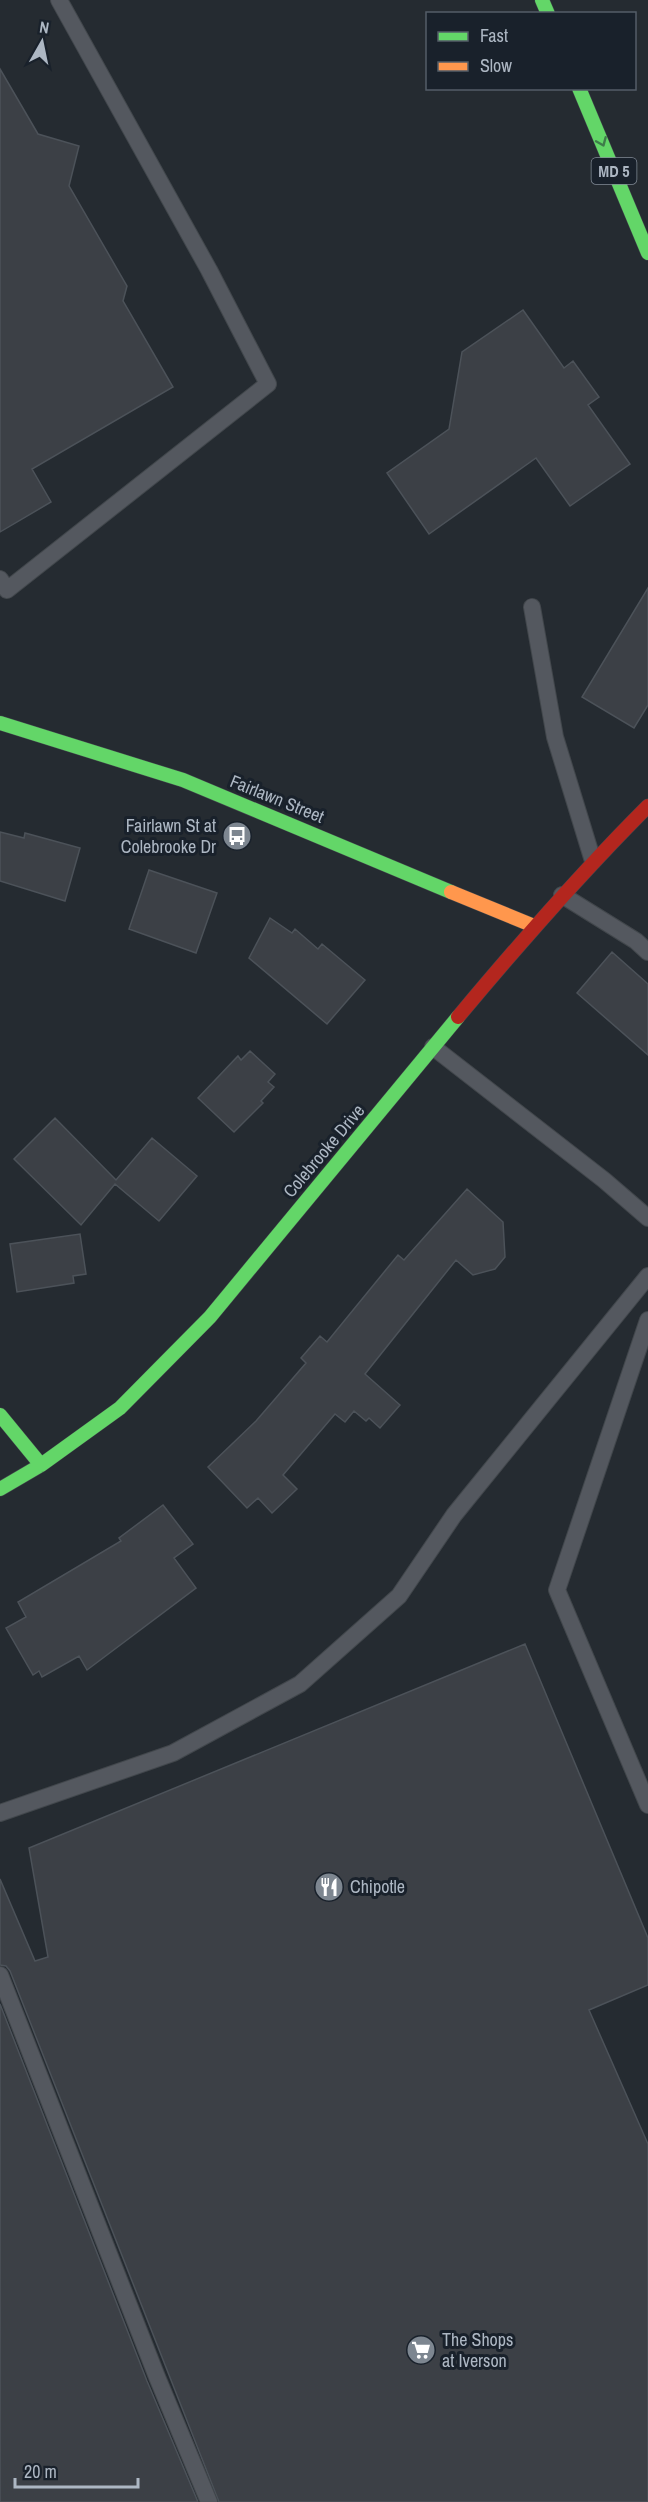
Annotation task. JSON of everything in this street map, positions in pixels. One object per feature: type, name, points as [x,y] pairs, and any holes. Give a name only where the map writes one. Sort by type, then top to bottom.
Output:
[{"type":"main road","name":"MD 5","points":[[580,90],[648,253]]},
{"type":"main road","name":"Fairlawn Street","points":[[0,723],[183,780],[534,926]]},
{"type":"main road","name":"Colebrooke Drive","points":[[0,1488],[41,1465],[120,1408],[210,1317],[534,926],[592,861],[648,806]]},
{"type":"main road","points":[[0,1415],[41,1465]]},
{"type":"lane","points":[[0,579],[6,590],[268,384],[209,270],[59,0]]},
{"type":"lane","points":[[532,607],[555,737],[592,861]]},
{"type":"lane","points":[[562,895],[636,940],[648,952]]},
{"type":"lane","points":[[433,1047],[645,1210]]},
{"type":"lane","points":[[0,1813],[173,1753],[300,1684],[399,1596],[454,1515],[648,1276]]},
{"type":"lane","points":[[648,1320],[557,1590],[648,1805]]},
{"type":"lane","points":[[0,1975],[157,2377],[209,2502]]},
{"type":"building","points":[[0,69],[38,134],[79,146],[69,186],[127,286],[123,301],[173,387],[32,469],[51,502],[0,532]]},
{"type":"building","points":[[523,310],[564,368],[573,361],[599,397],[588,405],[630,464],[570,506],[536,458],[429,534],[387,473],[449,429],[462,352]]},
{"type":"building","points":[[648,588],[648,705],[634,728],[582,697]]},
{"type":"building","points":[[0,832],[24,838],[25,833],[80,848],[65,901],[0,881]]},
{"type":"building","points":[[149,870],[217,893],[196,953],[129,929]]},
{"type":"building","points":[[270,918],[292,933],[295,929],[318,949],[322,944],[365,980],[327,1024],[249,958]]},
{"type":"building","points":[[612,952],[648,984],[648,1055],[577,993]]},
{"type":"building","points":[[250,1051],[275,1074],[268,1082],[274,1087],[261,1101],[263,1103],[234,1132],[198,1098],[238,1056],[241,1060]]},
{"type":"building","points":[[55,1118],[116,1180],[152,1138],[197,1176],[159,1221],[115,1184],[81,1225],[14,1159]]},
{"type":"building","points":[[467,1189],[503,1222],[505,1257],[495,1269],[473,1275],[456,1260],[365,1374],[400,1405],[380,1428],[369,1418],[366,1421],[354,1411],[345,1422],[335,1414],[283,1475],[297,1489],[272,1513],[258,1498],[247,1508],[208,1467],[256,1421],[306,1363],[301,1358],[320,1336],[327,1342],[398,1255],[404,1260]]},
{"type":"building","points":[[80,1234],[86,1274],[73,1276],[74,1283],[17,1292],[10,1244]]},
{"type":"building","points":[[163,1505],[193,1544],[174,1558],[196,1588],[87,1670],[79,1656],[42,1677],[39,1671],[33,1675],[6,1628],[26,1617],[18,1602],[121,1541],[119,1538]]},
{"type":"building","points":[[525,1644],[648,1938],[648,1985],[589,2010],[648,2144],[648,2502],[219,2502],[10,1971],[6,1966],[0,1965],[0,1879],[35,1961],[48,1957],[29,1848]]},
{"type":"building","points":[[0,2004],[147,2381],[198,2502],[0,2502]]},
{"type":"traffic: fast","points":[[542,0],[547,12]]},
{"type":"traffic: fast","points":[[580,90],[648,253]]},
{"type":"traffic: fast","points":[[0,723],[183,780],[451,892]]},
{"type":"traffic: fast","points":[[0,1489],[41,1465],[120,1408],[210,1317],[458,1017]]},
{"type":"traffic: fast","points":[[0,1415],[41,1465]]},
{"type":"traffic: slow","points":[[451,892],[534,926]]},
{"type":"traffic: jam","points":[[458,1017],[551,909],[648,806]]},
{"type":"place","name":"Fairlawn St at Colebrooke Dr","points":[[237,836]]},
{"type":"place","name":"Chipotle","points":[[329,1887]]},
{"type":"place","name":"The Shops at Iverson","points":[[421,2350]]}]
